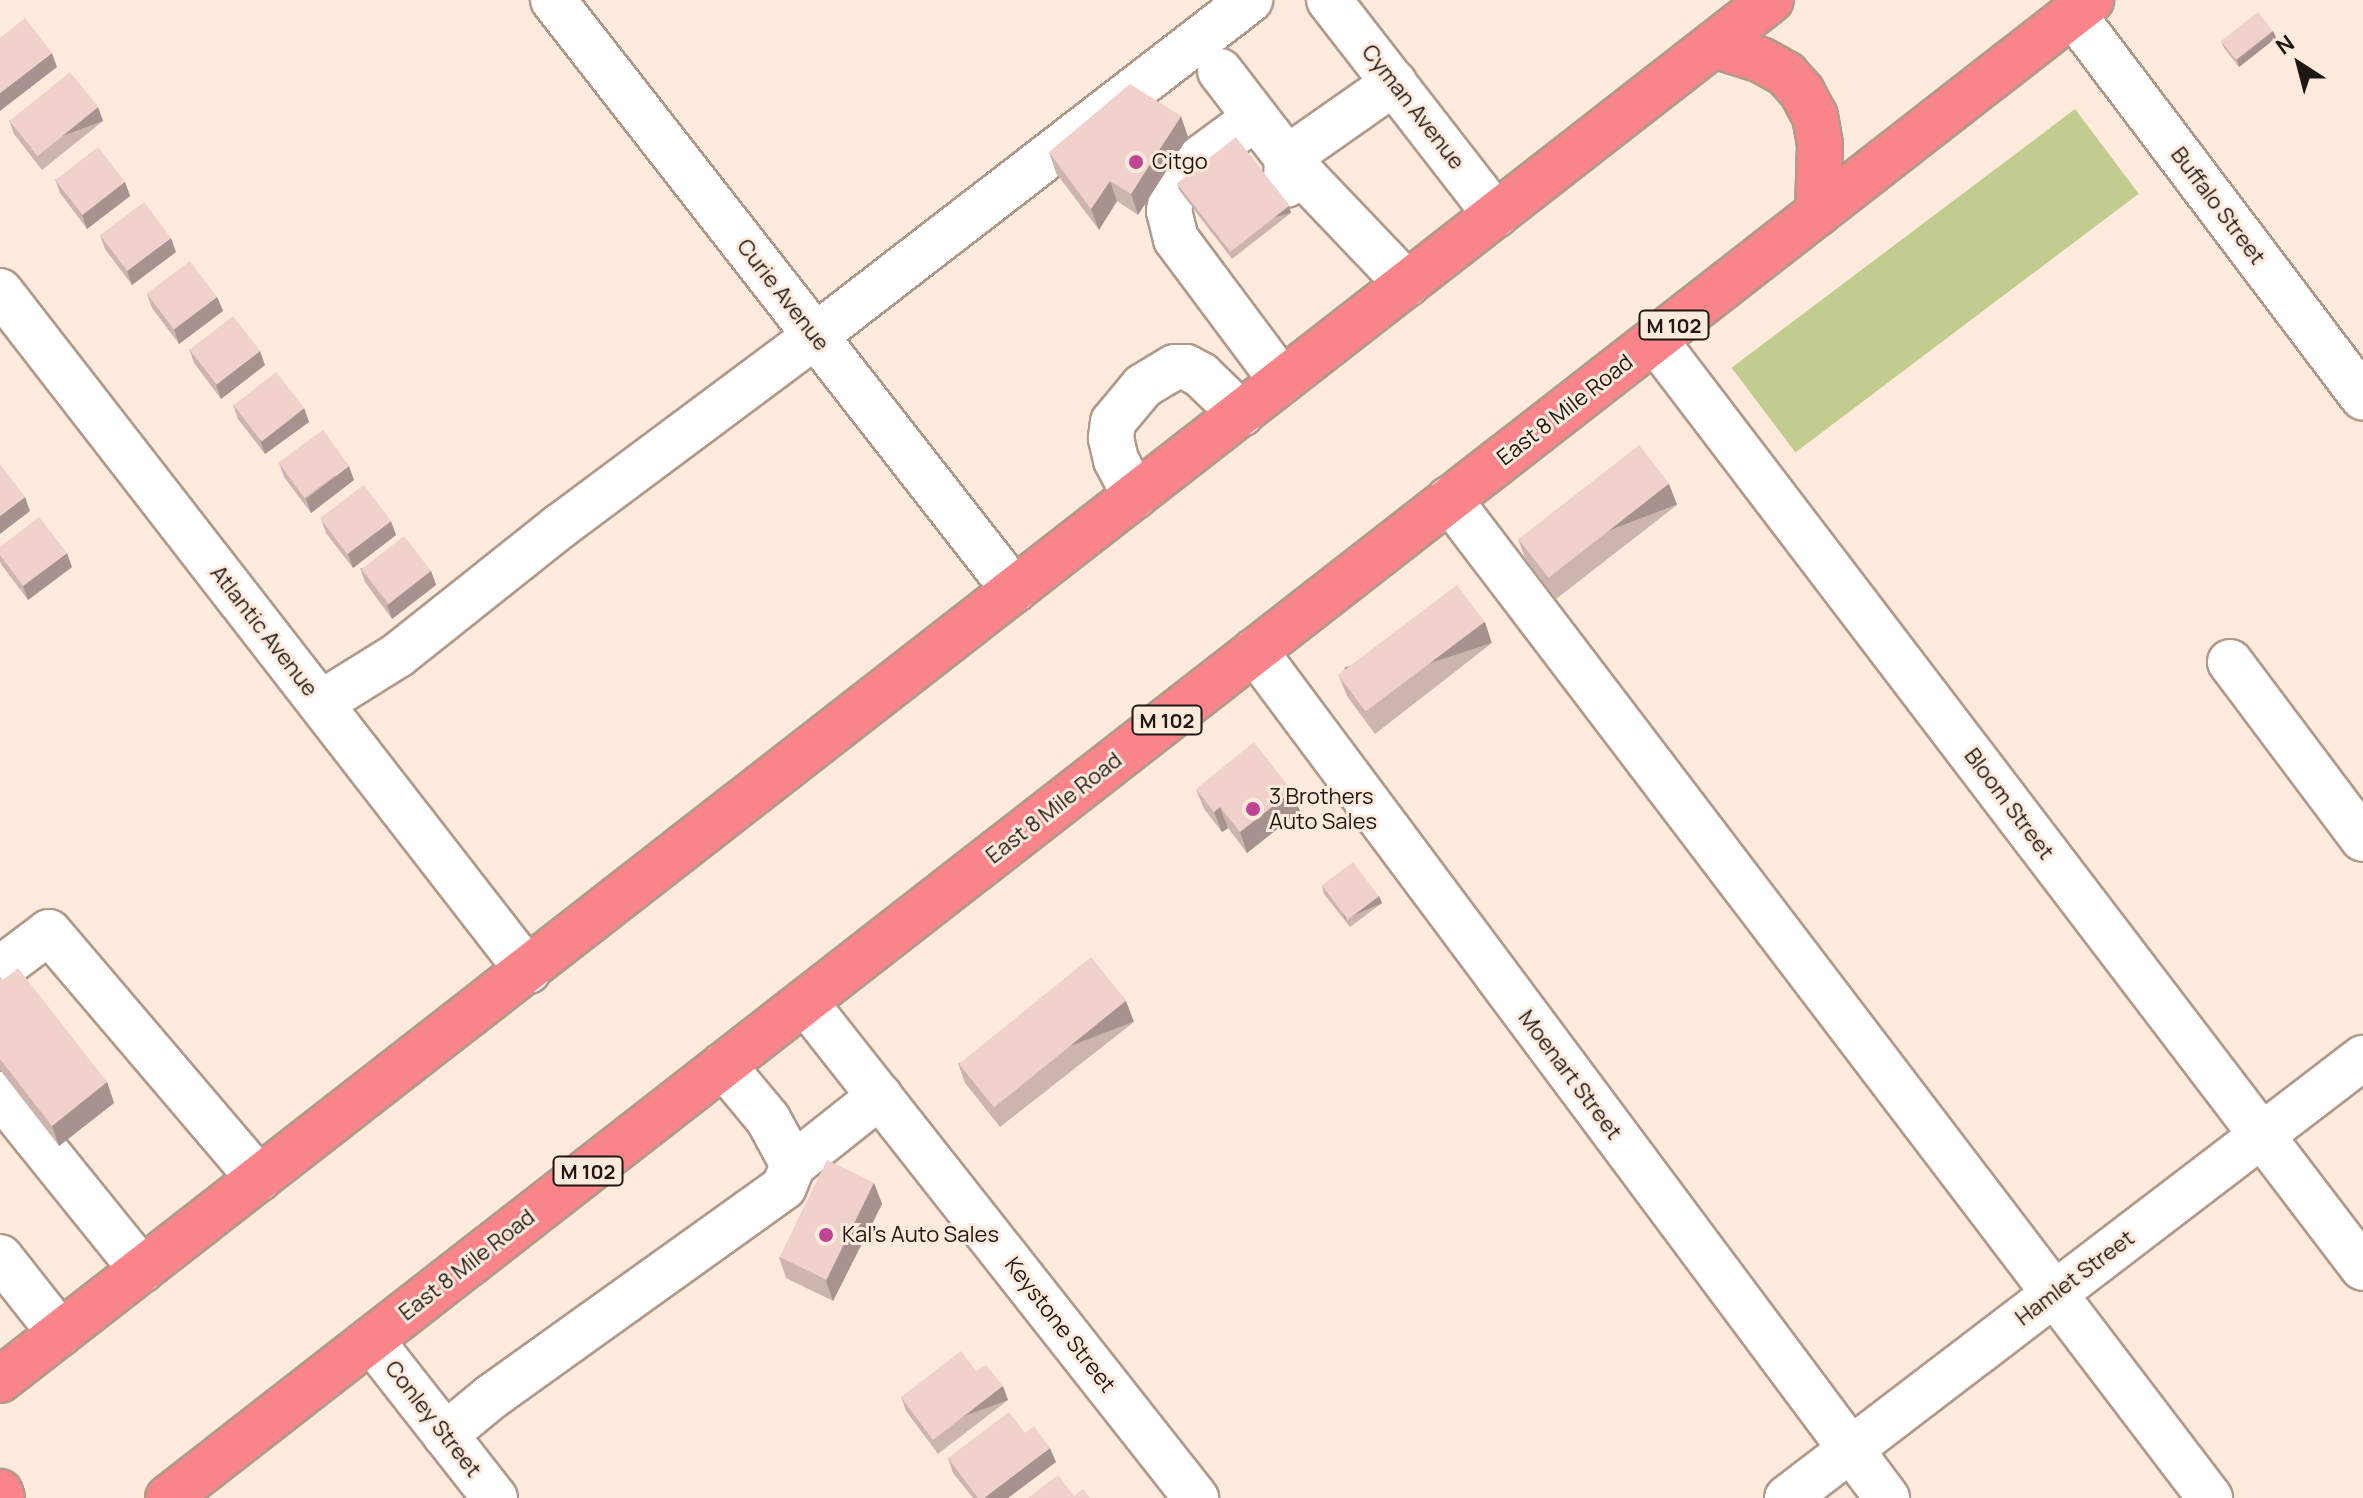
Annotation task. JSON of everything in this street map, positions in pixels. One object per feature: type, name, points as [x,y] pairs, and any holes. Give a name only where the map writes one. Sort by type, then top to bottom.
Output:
[{"type":"highway","points":[[0,1380],[1771,0]]},
{"type":"highway","name":"East 8 Mile Road","points":[[168,1498],[1818,213],[2072,5]]},
{"type":"highway","points":[[1714,45],[1761,60],[1786,74],[1802,92],[1815,116],[1820,145],[1818,213]]},
{"type":"highway","points":[[0,1492],[2,1498]]},
{"type":"street","name":"Curie Avenue","points":[[553,0],[1014,590]]},
{"type":"street","points":[[321,703],[398,655],[559,527],[815,336],[1250,0]]},
{"type":"street","name":"Cyman Avenue","points":[[1329,0],[1496,215]]},
{"type":"street","name":"Buffalo Street","points":[[2072,5],[2363,398]]},
{"type":"street","points":[[1220,71],[1255,118],[1278,179],[1407,284]]},
{"type":"street","points":[[1278,179],[1394,83]]},
{"type":"street","points":[[1255,118],[1187,168],[1173,190],[1169,211],[1201,236],[1282,381]]},
{"type":"street","name":"Atlantic Avenue","points":[[0,291],[528,971]]},
{"type":"street","name":"Bloom Street","points":[[1655,340],[2363,1268]]},
{"type":"street","points":[[1135,496],[1116,460],[1111,438],[1113,422],[1143,386],[1175,367],[1186,367],[1201,375],[1241,414]]},
{"type":"street","points":[[1449,499],[2210,1498]]},
{"type":"street","name":"Moenart Street","points":[[1255,651],[1887,1498]]},
{"type":"street","points":[[2230,662],[2363,839]]},
{"type":"street","points":[[0,969],[49,932],[259,1179]]},
{"type":"street","name":"Keystone Street","points":[[805,1002],[1196,1498]]},
{"type":"street","name":"Hamlet Street","points":[[1787,1498],[2363,1058]]},
{"type":"street","points":[[723,1065],[768,1119],[793,1165]]},
{"type":"street","points":[[0,1094],[142,1270]]},
{"type":"street","points":[[445,1435],[491,1397],[784,1187],[793,1165],[880,1096]]},
{"type":"street","points":[[0,1257],[60,1333]]},
{"type":"street","name":"Conley Street","points":[[371,1340],[495,1498]]},
{"type":"green space","points":[[2075,109],[2139,194],[1795,452],[1732,368]]},
{"type":"building","points":[[2258,12],[2273,31],[2236,60],[2221,41]]},
{"type":"building","points":[[25,18],[52,53],[0,93],[0,38]]},
{"type":"building","points":[[70,72],[98,107],[38,156],[9,121]]},
{"type":"building","points":[[1130,84],[1181,116],[1131,194],[1110,181],[1091,209],[1049,152]]},
{"type":"building","points":[[1236,137],[1290,206],[1230,252],[1177,183]]},
{"type":"building","points":[[98,147],[125,182],[83,215],[55,180]]},
{"type":"building","points":[[144,202],[171,238],[127,271],[100,235]]},
{"type":"building","points":[[190,261],[217,297],[174,329],[147,293]]},
{"type":"building","points":[[233,316],[260,351],[217,385],[190,350]]},
{"type":"building","points":[[276,372],[304,408],[262,441],[233,405]]},
{"type":"building","points":[[323,430],[349,466],[304,498],[279,462]]},
{"type":"building","points":[[1639,445],[1669,484],[1549,578],[1518,539]]},
{"type":"building","points":[[0,464],[25,497],[0,516]]},
{"type":"building","points":[[364,485],[391,521],[347,554],[320,518]]},
{"type":"building","points":[[39,517],[67,553],[23,586],[0,555],[0,547]]},
{"type":"building","points":[[404,536],[431,571],[389,604],[361,569]]},
{"type":"building","points":[[1457,585],[1485,622],[1366,711],[1338,675]]},
{"type":"building","points":[[1254,742],[1292,791],[1240,832],[1220,807],[1214,812],[1196,789]]},
{"type":"building","points":[[1353,862],[1379,896],[1348,920],[1322,885]]},
{"type":"building","points":[[1091,957],[1126,1001],[994,1108],[959,1064]]},
{"type":"building","points":[[18,968],[107,1082],[52,1126],[0,1059],[0,977],[3,980]]},
{"type":"building","points":[[827,1160],[874,1183],[826,1280],[780,1257]]},
{"type":"building","points":[[961,1351],[976,1371],[986,1365],[1003,1386],[933,1440],[901,1397]]},
{"type":"building","points":[[1009,1412],[1025,1433],[1034,1426],[1050,1448],[984,1498],[978,1498],[948,1458]]},
{"type":"building","points":[[1058,1475],[1074,1496],[1083,1489],[1090,1498],[1028,1498]]},
{"type":"place","name":"Citgo","points":[[1136,162]]},
{"type":"place","name":"3 Brothers Auto Sales","points":[[1253,809]]},
{"type":"place","name":"Kal's Auto Sales","points":[[826,1235]]}]
